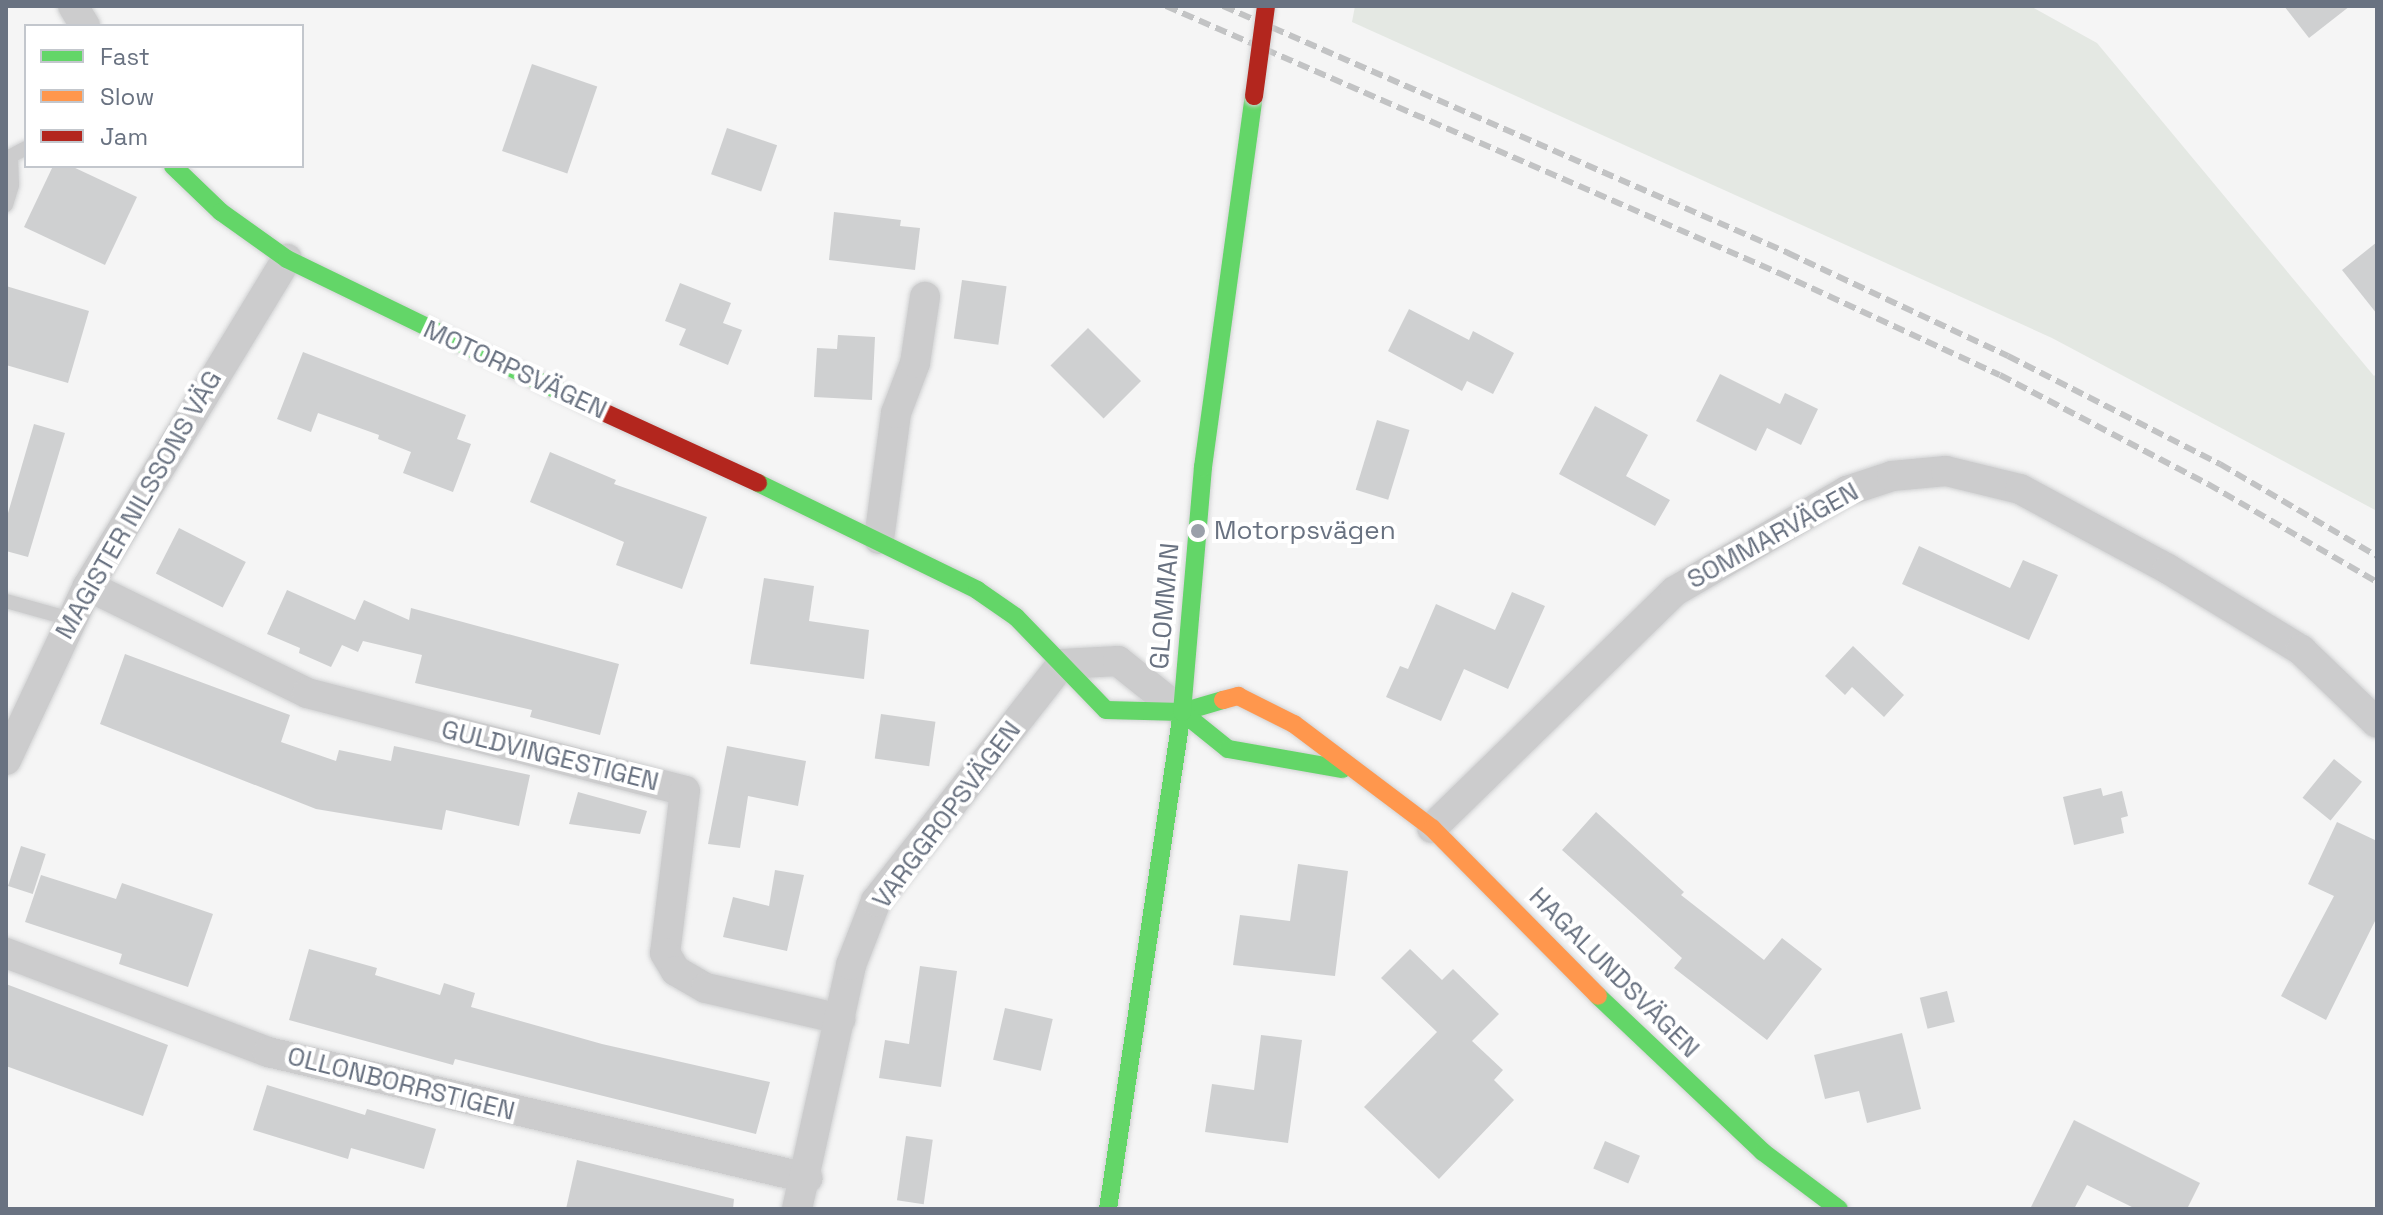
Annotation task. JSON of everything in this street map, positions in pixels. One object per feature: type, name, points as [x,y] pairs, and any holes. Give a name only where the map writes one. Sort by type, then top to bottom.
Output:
[{"type":"street","points":[[73,6],[84,24]]},
{"type":"street","name":"GLOMMAN","points":[[1108,1209],[1182,712],[1203,467],[1266,6]]},
{"type":"street","name":"MOTORPSVÄGEN","points":[[175,168],[221,212],[287,259],[466,350],[879,539],[1016,617],[1106,710],[1182,712]]},
{"type":"street","name":"MAGISTER NILSSONS VÄG","points":[[6,760],[88,586],[287,259]]},
{"type":"street","points":[[879,539],[896,413],[915,363],[925,297]]},
{"type":"street","name":"SOMMARVÄGEN","points":[[1432,828],[1675,591],[1847,491],[1892,476],[1946,471],[2020,489],[2168,569],[2301,650],[2377,723]]},
{"type":"street","name":"GULDVINGESTIGEN","points":[[88,586],[319,697],[685,791],[665,953],[676,971],[706,988],[840,1019]]},
{"type":"street","points":[[1062,664],[1118,661],[1182,712]]},
{"type":"street","name":"VARGGROPSVÄGEN","points":[[797,1209],[807,1178],[851,965],[876,901],[1062,664]]},
{"type":"street","name":"HAGALUNDSVÄGEN","points":[[1182,712],[1238,696],[1294,724],[1355,773],[1432,828],[1635,1034],[1763,1152],[1839,1209]]},
{"type":"street","name":"HAGALUNDSVÄGEN","points":[[1182,712],[1228,749],[1355,773]]},
{"type":"street","name":"OLLONBORRSTIGEN","points":[[6,953],[268,1052],[807,1178]]},
{"type":"lane","points":[[6,205],[12,185],[8,156]]},
{"type":"lane","points":[[6,601],[71,619]]},
{"type":"shaded area","points":[[1355,6],[2030,6],[2097,43],[2374,376],[2377,373],[2377,511],[2052,338],[1352,22]]},
{"type":"building","points":[[2284,6],[2350,6],[2309,38]]},
{"type":"building","points":[[532,64],[597,86],[567,173],[502,151]]},
{"type":"building","points":[[727,128],[777,145],[761,192],[711,174]]},
{"type":"building","points":[[52,168],[75,168],[137,197],[105,265],[24,227]]},
{"type":"building","points":[[834,212],[901,220],[900,226],[920,228],[915,270],[829,260]]},
{"type":"building","points":[[2377,242],[2377,314],[2342,270]]},
{"type":"building","points":[[962,280],[1007,286],[998,345],[954,338]]},
{"type":"building","points":[[680,283],[731,303],[723,323],[742,330],[728,365],[679,345],[686,329],[665,321]]},
{"type":"building","points":[[6,286],[89,311],[68,383],[6,365]]},
{"type":"building","points":[[1409,309],[1469,340],[1473,331],[1514,353],[1493,394],[1467,381],[1462,391],[1388,351]]},
{"type":"building","points":[[1088,328],[1141,381],[1104,419],[1051,365]]},
{"type":"building","points":[[838,335],[875,337],[872,400],[814,397],[817,348],[837,349]]},
{"type":"building","points":[[303,352],[466,415],[457,439],[471,444],[453,492],[403,473],[411,452],[378,439],[379,435],[318,413],[311,432],[277,419]]},
{"type":"building","points":[[1720,374],[1780,404],[1785,393],[1818,409],[1801,445],[1767,428],[1756,451],[1696,421]]},
{"type":"building","points":[[1595,406],[1648,435],[1626,476],[1670,500],[1655,526],[1559,474]]},
{"type":"building","points":[[1377,420],[1410,430],[1388,500],[1356,490]]},
{"type":"building","points":[[34,424],[65,433],[28,557],[6,551],[6,520]]},
{"type":"building","points":[[550,452],[616,480],[614,484],[707,517],[682,589],[616,565],[624,542],[530,502]]},
{"type":"building","points":[[179,528],[246,562],[223,607],[156,573]]},
{"type":"building","points":[[1919,546],[2010,588],[2023,560],[2058,575],[2029,640],[1902,584]]},
{"type":"building","points":[[764,578],[814,586],[809,621],[869,630],[864,679],[750,664]]},
{"type":"building","points":[[287,590],[355,620],[364,600],[409,620],[411,608],[619,664],[600,735],[530,717],[532,710],[415,683],[422,655],[363,641],[358,652],[342,645],[331,667],[299,653],[300,648],[267,634]]},
{"type":"building","points":[[1512,592],[1545,606],[1508,689],[1464,669],[1441,721],[1386,697],[1400,666],[1408,669],[1436,604],[1495,630]]},
{"type":"building","points":[[1853,646],[1904,695],[1884,717],[1852,687],[1845,695],[1825,676]]},
{"type":"building","points":[[125,654],[290,715],[281,742],[336,761],[339,750],[391,761],[394,746],[530,775],[519,826],[446,810],[442,830],[316,809],[100,724]]},
{"type":"building","points":[[881,714],[935,722],[929,766],[875,759]]},
{"type":"building","points":[[727,746],[806,761],[798,806],[748,796],[740,848],[708,844]]},
{"type":"building","points":[[2334,759],[2362,782],[2331,821],[2303,798]]},
{"type":"building","points":[[2101,788],[2103,796],[2122,791],[2128,816],[2121,818],[2124,833],[2074,845],[2063,797]]},
{"type":"building","points":[[578,792],[647,811],[640,834],[569,824]]},
{"type":"building","points":[[1596,812],[1684,892],[1681,895],[1764,960],[1782,938],[1822,969],[1767,1040],[1674,968],[1682,958],[1562,850]]},
{"type":"building","points":[[2337,822],[2377,841],[2377,917],[2326,1020],[2281,996],[2334,896],[2308,884]]},
{"type":"building","points":[[21,846],[46,854],[33,894],[8,886]]},
{"type":"building","points":[[1298,864],[1348,871],[1335,976],[1233,965],[1240,915],[1290,921]]},
{"type":"building","points":[[775,870],[804,875],[787,951],[723,937],[733,897],[769,906]]},
{"type":"building","points":[[41,875],[116,899],[122,883],[213,914],[188,987],[119,964],[122,954],[25,922]]},
{"type":"building","points":[[309,949],[377,968],[375,975],[440,995],[444,983],[475,993],[471,1007],[602,1044],[770,1082],[756,1134],[455,1059],[453,1065],[289,1020]]},
{"type":"building","points":[[1410,949],[1442,980],[1453,969],[1499,1014],[1472,1041],[1503,1070],[1494,1080],[1514,1100],[1439,1179],[1364,1107],[1437,1032],[1381,978]]},
{"type":"building","points":[[920,966],[957,971],[941,1087],[879,1078],[885,1040],[909,1044]]},
{"type":"building","points":[[6,984],[168,1045],[143,1116],[6,1066]]},
{"type":"building","points":[[1947,991],[1955,1022],[1928,1029],[1920,998]]},
{"type":"building","points":[[1005,1008],[1053,1019],[1041,1071],[993,1060]]},
{"type":"building","points":[[1902,1033],[1921,1109],[1867,1123],[1859,1091],[1825,1099],[1814,1055]]},
{"type":"building","points":[[1261,1035],[1302,1040],[1288,1143],[1205,1132],[1212,1084],[1254,1090]]},
{"type":"building","points":[[267,1085],[365,1115],[367,1109],[436,1129],[424,1169],[351,1148],[348,1159],[253,1130]]},
{"type":"building","points":[[2074,1120],[2200,1183],[2187,1209],[2136,1209],[2087,1185],[2074,1209],[2030,1209]]},
{"type":"building","points":[[906,1136],[933,1140],[924,1204],[897,1200]]},
{"type":"building","points":[[1605,1141],[1640,1156],[1628,1183],[1593,1169]]},
{"type":"building","points":[[577,1160],[734,1199],[733,1209],[566,1209]]},
{"type":"railway","points":[[1166,6],[1779,273],[2000,375],[2208,484],[2377,582]]},
{"type":"railway","points":[[1223,6],[1788,253],[2008,356],[2220,464],[2377,556]]},
{"type":"traffic: fast","points":[[1108,1209],[1182,712],[1203,467],[1254,96]]},
{"type":"traffic: fast","points":[[175,168],[221,212],[287,259],[588,405]]},
{"type":"traffic: fast","points":[[758,483],[977,590],[1016,617],[1106,710],[1182,712],[1223,700]]},
{"type":"traffic: fast","points":[[1182,712],[1228,749],[1342,769]]},
{"type":"traffic: fast","points":[[1598,996],[1763,1152],[1839,1209]]},
{"type":"traffic: slow","points":[[1223,700],[1238,696],[1294,724],[1432,828],[1598,996]]},
{"type":"traffic: jam","points":[[1254,96],[1266,6]]},
{"type":"traffic: jam","points":[[588,405],[758,483]]},
{"type":"place","name":"Motorpsvägen","points":[[1198,531]]}]
